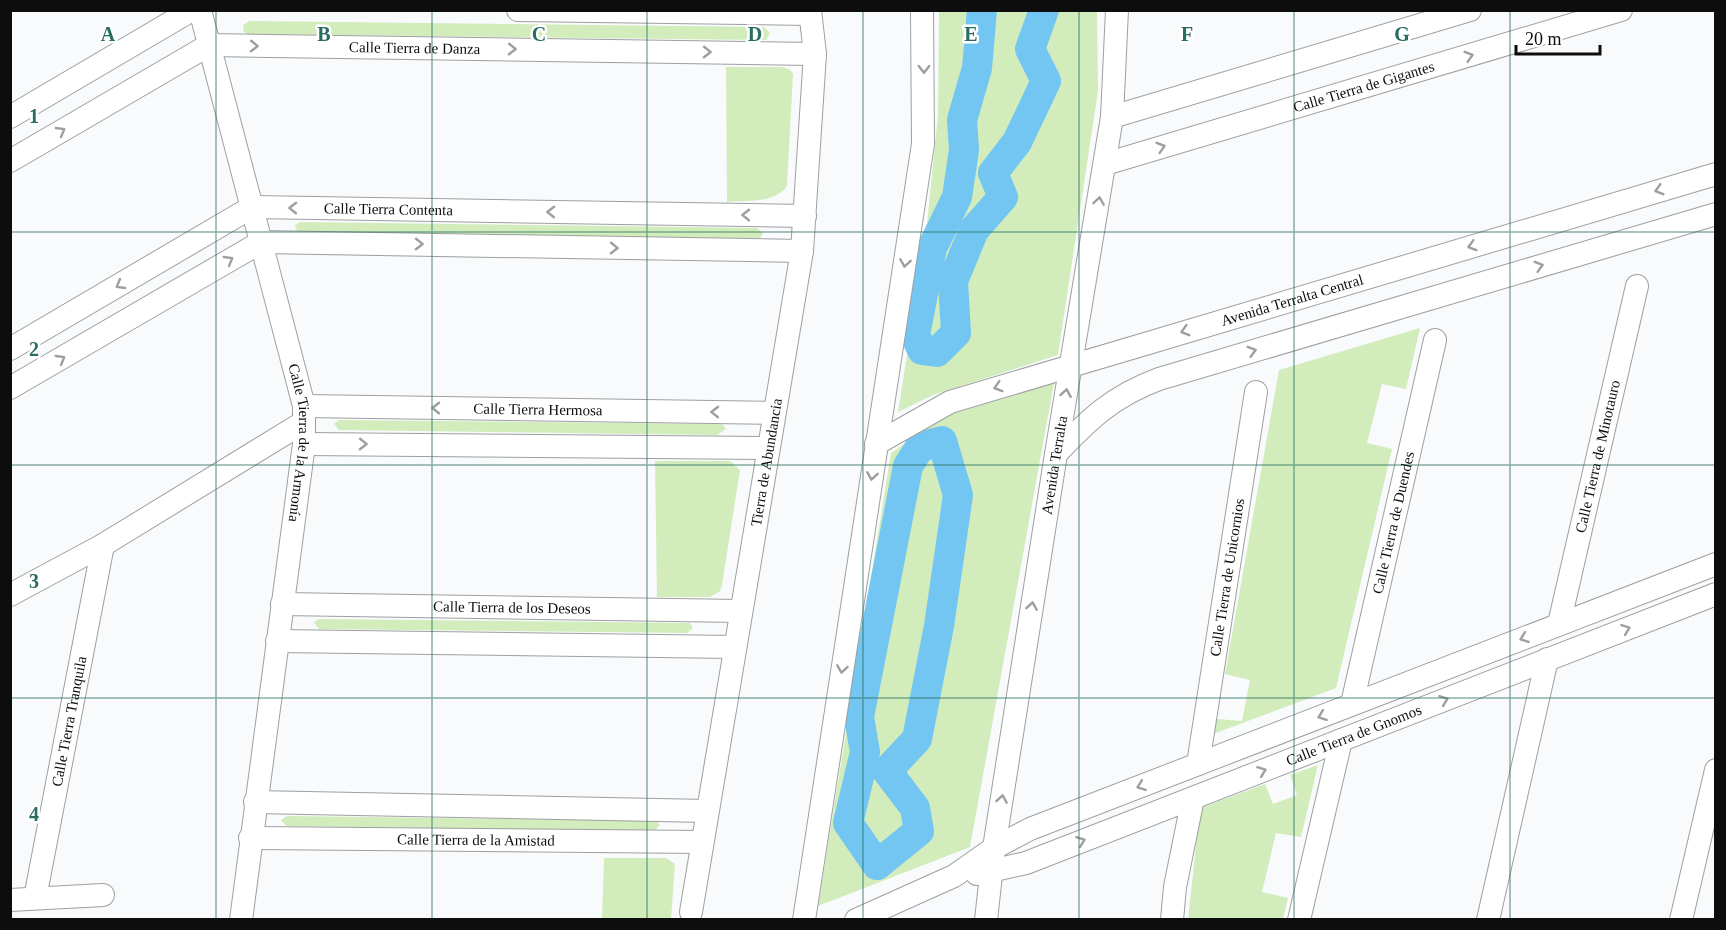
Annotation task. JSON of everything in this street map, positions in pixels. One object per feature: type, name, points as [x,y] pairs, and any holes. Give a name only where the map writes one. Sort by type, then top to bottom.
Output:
[{"type":"street","points":[[10,117],[192,10]]},
{"type":"street","name":"Calle Tierra de la Armonía","points":[[200,10],[261,242],[304,424],[239,919]]},
{"type":"street","points":[[518,10],[810,12]]},
{"type":"street","points":[[804,920],[923,144],[922,10]]},
{"type":"street","name":"Avenida Terralta","points":[[986,920],[990,873],[1112,117],[1117,10]]},
{"type":"street","points":[[1112,117],[1470,10]]},
{"type":"street","name":"Calle Tierra de Gigantes","points":[[1105,164],[1622,10]]},
{"type":"street","name":"Tierra de Abundancia","points":[[691,912],[767,448],[802,251],[815,54],[810,12]]},
{"type":"street","points":[[10,161],[209,45]]},
{"type":"street","name":"Calle Tierra de Danza","points":[[209,45],[815,54]]},
{"type":"street","name":"Avenida Terralta Central","points":[[876,444],[950,402],[1716,174]]},
{"type":"street","points":[[10,349],[252,207]]},
{"type":"street","name":"Calle Tierra Contenta","points":[[252,207],[805,216]]},
{"type":"street","points":[[1056,454],[1088,420],[1109,403],[1159,379],[1716,214]]},
{"type":"street","points":[[10,388],[261,242],[802,251]]},
{"type":"street","name":"Calle Tierra de Minotauro","points":[[1559,624],[1637,286]]},
{"type":"street","name":"Calle Tierra de Duendes","points":[[1352,705],[1435,340]]},
{"type":"street","name":"Calle Tierra de Unicornios","points":[[1198,764],[1256,392]]},
{"type":"street","name":"Calle Tierra Hermosa","points":[[304,424],[773,413]]},
{"type":"street","points":[[10,595],[103,545],[304,424],[767,448]]},
{"type":"street","name":"Calle Tierra Tranquila","points":[[35,898],[103,545]]},
{"type":"street","name":"Calle Tierra de Gnomos","points":[[954,876],[994,848],[1030,829],[1716,564]]},
{"type":"street","name":"Calle Tierra de Gnomos","points":[[954,876],[990,873],[1026,863],[1716,594]]},
{"type":"street","name":"Calle Tierra de los Deseos","points":[[282,604],[740,612]]},
{"type":"street","points":[[277,641],[734,647]]},
{"type":"street","points":[[1488,920],[1547,659]]},
{"type":"street","points":[[1299,920],[1341,740]]},
{"type":"street","points":[[1681,920],[1716,770]]},
{"type":"street","points":[[1172,920],[1175,887],[1192,798]]},
{"type":"street","points":[[255,802],[707,811]]},
{"type":"street","name":"Calle Tierra de la Amistad","points":[[250,838],[702,843]]},
{"type":"street","points":[[856,920],[954,876]]},
{"type":"street","points":[[10,900],[104,895]]},
{"type":"green space","points":[[939,11],[1097,11],[1098,91],[1058,355],[933,395],[898,412],[926,235],[938,114]]},
{"type":"green space","points":[[250,21],[764,27],[770,33],[766,40],[248,34],[244,32],[243,25]]},
{"type":"green space","points":[[726,67],[782,67],[789,69],[793,74],[787,186],[775,196],[752,201],[727,202]]},
{"type":"green space","points":[[300,222],[757,228],[763,233],[760,238],[754,239],[297,231],[295,225]]},
{"type":"green space","points":[[1420,328],[1406,389],[1382,384],[1367,443],[1392,449],[1336,688],[1213,734],[1217,719],[1242,721],[1250,680],[1225,674],[1279,370]]},
{"type":"green space","points":[[1054,383],[970,847],[818,906],[891,453],[945,416]]},
{"type":"green space","points":[[339,420],[722,424],[726,429],[717,435],[339,430],[334,424]]},
{"type":"green space","points":[[655,461],[730,461],[740,470],[722,585],[720,591],[710,597],[657,597]]},
{"type":"green space","points":[[319,619],[690,623],[693,628],[687,633],[319,629],[314,622]]},
{"type":"green space","points":[[1318,765],[1301,837],[1276,833],[1262,892],[1288,898],[1283,919],[1188,920],[1200,808],[1265,784],[1273,804],[1297,795],[1290,775]]},
{"type":"green space","points":[[287,816],[657,821],[660,825],[654,831],[286,826],[281,820]]},
{"type":"green space","points":[[604,858],[666,858],[675,864],[671,919],[602,919]]},
{"type":"waterway","points":[[982,10],[977,68],[962,120],[964,150],[957,197],[932,248],[915,335],[922,350],[937,352],[956,333],[953,281],[974,230],[1003,197],[993,173],[1017,142],[1046,81],[1030,49],[1044,10]]},
{"type":"waterway","points":[[942,441],[958,495],[939,626],[917,739],[887,771],[915,808],[919,831],[877,865],[848,823],[865,752],[859,717],[908,466],[920,447],[942,441]]}]
